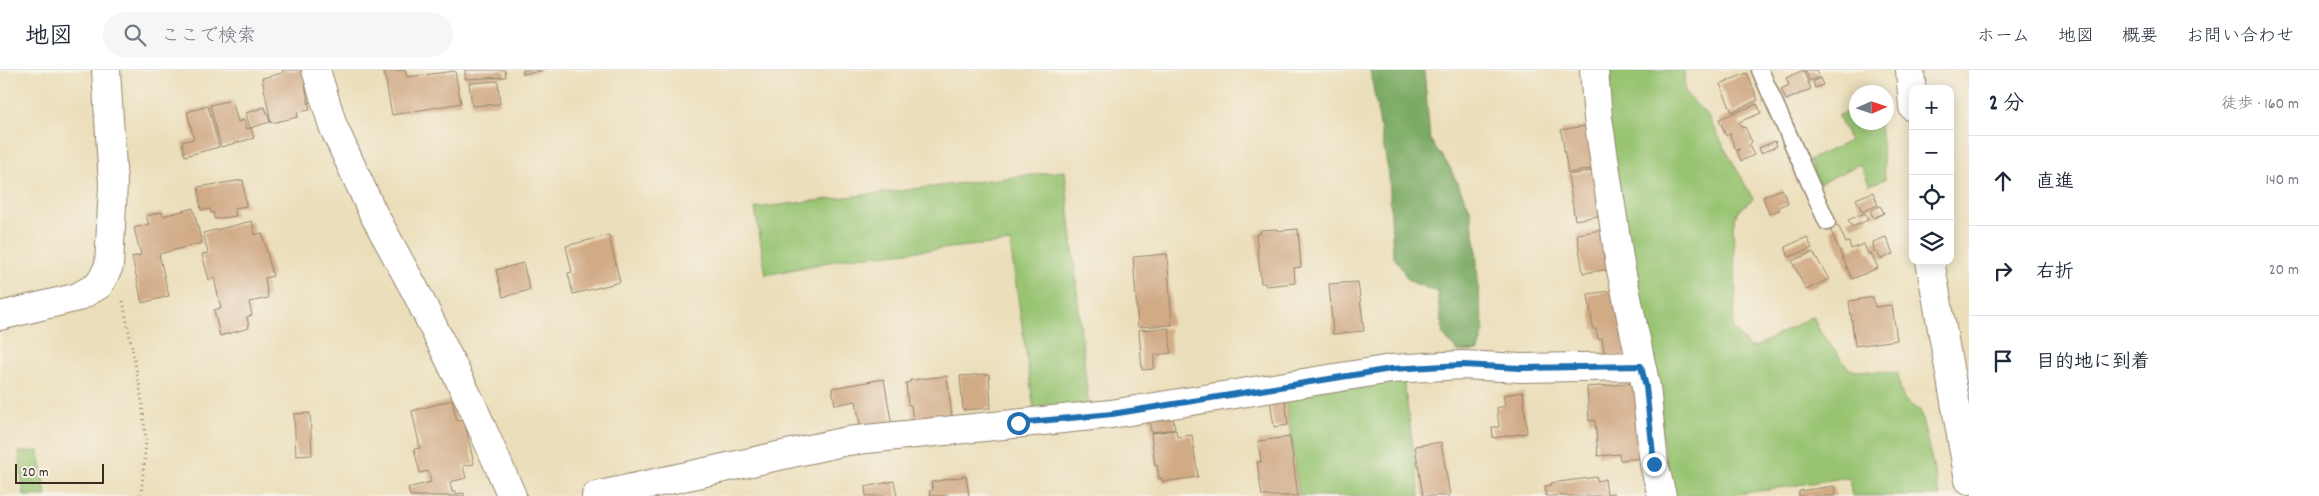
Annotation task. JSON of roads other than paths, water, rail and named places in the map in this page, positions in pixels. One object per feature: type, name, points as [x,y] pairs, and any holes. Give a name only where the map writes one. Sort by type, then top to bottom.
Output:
[{"type":"street","points":[[0,316],[78,297],[98,285],[109,266],[113,184],[106,70]]},
{"type":"street","points":[[316,70],[334,126],[372,211],[446,352],[512,496]]},
{"type":"street","points":[[1594,70],[1598,118],[1620,265],[1646,387],[1654,464],[1662,496]]},
{"type":"street","points":[[1910,70],[1911,85]]},
{"type":"street","points":[[1931,265],[1969,480]]},
{"type":"street","points":[[596,496],[847,441],[1112,414],[1391,369],[1463,365],[1521,368],[1641,366]]},
{"type":"lane","points":[[1760,70],[1827,222]]}]
